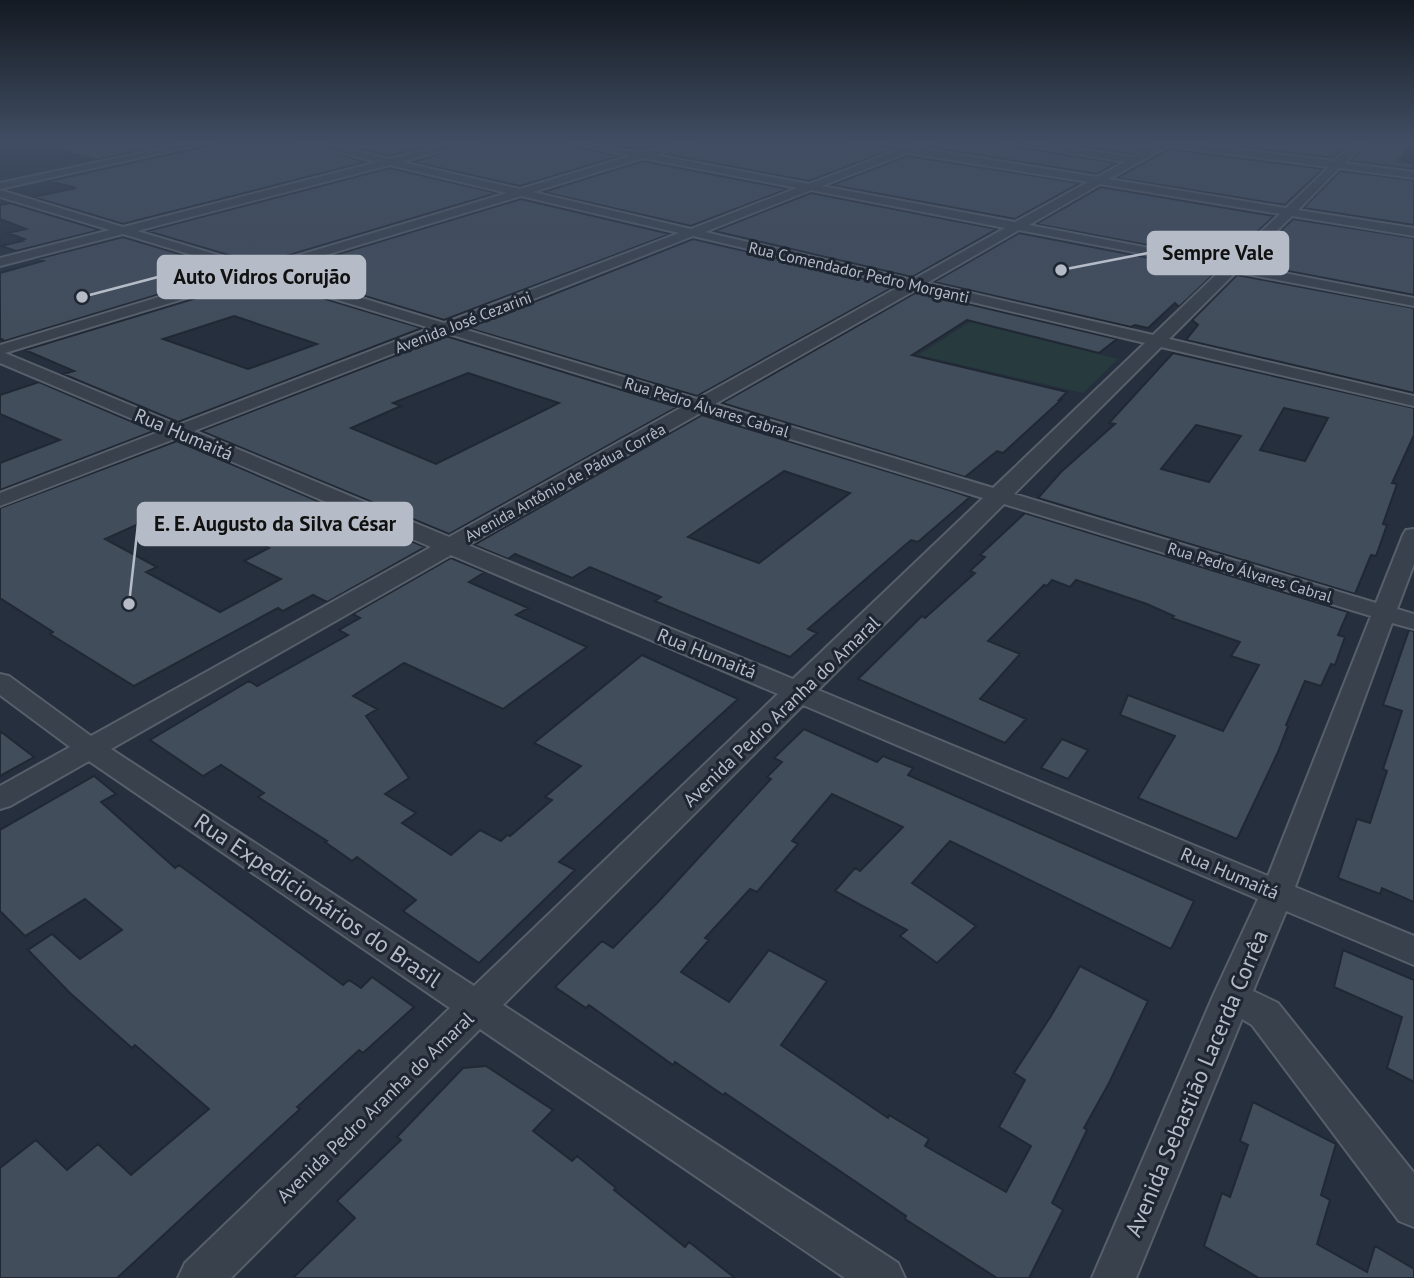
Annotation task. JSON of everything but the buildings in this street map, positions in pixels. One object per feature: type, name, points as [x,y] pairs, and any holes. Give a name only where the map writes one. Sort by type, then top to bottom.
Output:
[{"type":"street","name":"Rua Pedro Álvares Cabral","points":[[28,202],[1399,618]]},
{"type":"street","points":[[0,262],[233,202]]},
{"type":"street","points":[[0,350],[488,202]]},
{"type":"street","name":"Rua Comendador Pedro Morganti","points":[[559,202],[1414,401]]},
{"type":"street","name":"Avenida José Cezarini","points":[[0,500],[771,202]]},
{"type":"street","points":[[884,202],[1414,302]]},
{"type":"street","name":"Avenida Antônio de Pádua Corrêa","points":[[0,799],[1060,202]]},
{"type":"street","points":[[1224,202],[1414,232]]},
{"type":"street","name":"Avenida Pedro Aranha do Amaral","points":[[200,1278],[1300,202]]},
{"type":"street","name":"Rua Humaitá","points":[[0,357],[1414,951]]},
{"type":"street","name":"Avenida Sebastião Lacerda Corrêa","points":[[1114,1278],[1231,996],[1399,618],[1414,535]]},
{"type":"street","name":"Rua Expedicionários do Brasil","points":[[0,682],[89,748],[883,1278]]},
{"type":"street","points":[[1231,996],[1265,1014],[1414,1206]]},
{"type":"green space","points":[[970,322],[1118,359],[1083,393],[918,355]]},
{"type":"place","name":"Sempre Vale","points":[[1061,270]]},
{"type":"place","name":"Auto Vidros Corujão","points":[[82,297]]},
{"type":"place","name":"E. E. Augusto da Silva César","points":[[129,604]]}]
